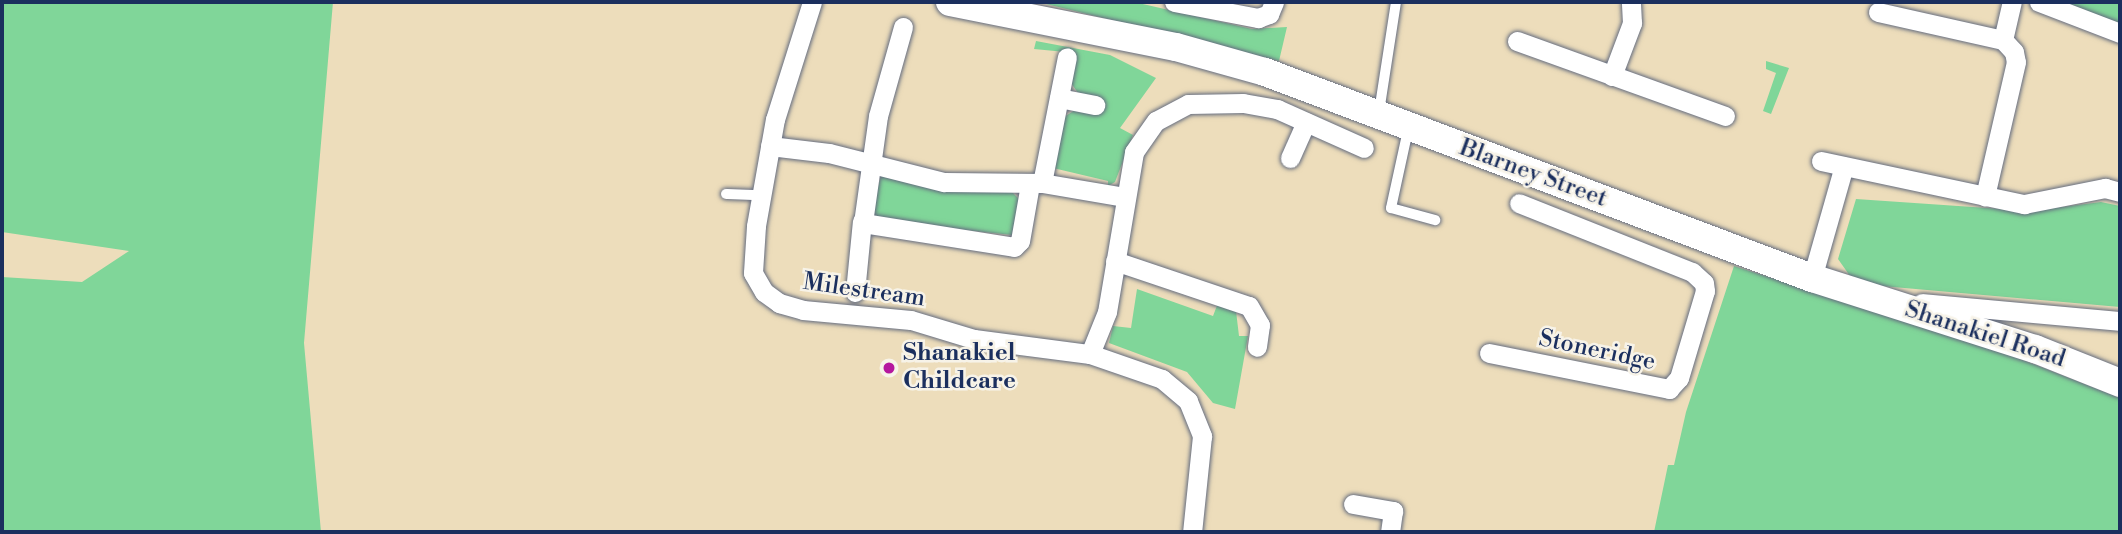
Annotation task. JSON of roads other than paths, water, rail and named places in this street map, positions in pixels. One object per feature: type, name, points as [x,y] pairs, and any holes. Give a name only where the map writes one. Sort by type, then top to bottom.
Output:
[{"type":"street","name":"Milestream","points":[[812,2],[793,54],[770,146],[761,195],[753,273],[779,303],[803,310],[911,320],[974,339],[1090,354],[1162,379],[1188,401],[1202,436],[1192,532]]},
{"type":"street","name":"Blarney Street","points":[[950,2],[1201,54],[1378,114],[1848,291],[1932,305],[2120,321]]},
{"type":"street","points":[[1174,2],[1258,18],[1269,14],[1274,2]]},
{"type":"street","points":[[1612,76],[1632,23],[1632,2]]},
{"type":"street","points":[[1985,196],[2016,62],[2003,40],[2012,2]]},
{"type":"street","points":[[2039,2],[2120,33]]},
{"type":"street","points":[[1878,12],[2003,40]]},
{"type":"street","points":[[855,292],[868,164],[903,27]]},
{"type":"street","points":[[1517,41],[1725,116]]},
{"type":"street","points":[[862,220],[872,228],[1014,247],[1020,241],[1059,98],[1067,57]]},
{"type":"street","points":[[1059,98],[1095,105]]},
{"type":"street","points":[[1090,354],[1107,312],[1124,197],[1138,143],[1156,121],[1180,108],[1202,103],[1243,103],[1277,109],[1364,148]]},
{"type":"street","points":[[1290,158],[1306,122]]},
{"type":"street","points":[[770,146],[829,153],[944,181],[1036,183],[1124,197]]},
{"type":"street","points":[[1821,161],[2024,204],[2105,188],[2120,192]]},
{"type":"street","points":[[1812,278],[1844,166]]},
{"type":"street","points":[[1594,233],[1606,201]]},
{"type":"street","name":"Stoneridge","points":[[1489,353],[1660,389],[1676,384],[1704,283],[1692,272],[1519,203]]},
{"type":"street","points":[[1115,261],[1249,306],[1260,325],[1257,347]]},
{"type":"street","name":"Shanakiel Road","points":[[1848,291],[2035,349],[2120,383]]},
{"type":"street","points":[[1353,504],[1393,510],[1390,532]]},
{"type":"lane","points":[[1378,114],[1396,2]]},
{"type":"lane","points":[[1409,126],[1391,208],[1435,219]]},
{"type":"lane","points":[[726,194],[761,195]]},
{"type":"place","name":"Shanakiel Childcare","points":[[889,368]]}]
